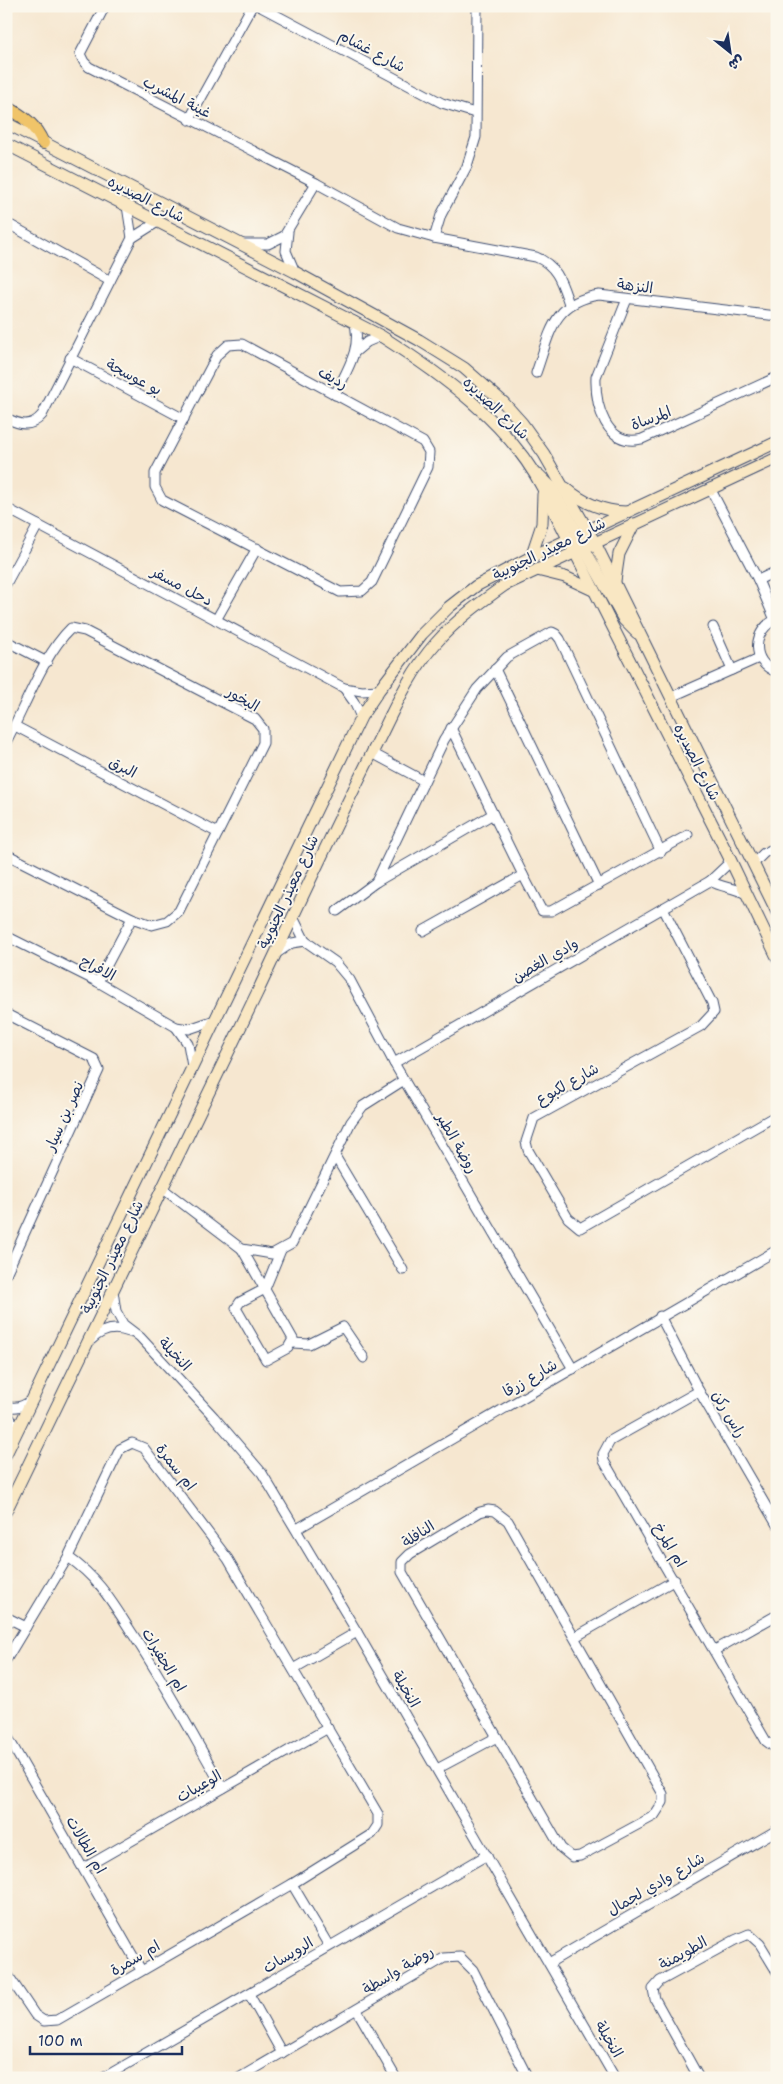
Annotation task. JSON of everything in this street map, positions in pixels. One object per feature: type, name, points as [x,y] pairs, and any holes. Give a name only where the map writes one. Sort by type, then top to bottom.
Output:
[{"type":"main road","points":[[6,107],[27,119],[38,131],[43,143]]},
{"type":"main road","name":"شارع الصديره","points":[[6,123],[295,272],[426,345],[464,368],[491,391],[522,422],[544,454],[561,484],[584,533],[596,543],[777,912]]},
{"type":"main road","name":"شارع الصديره","points":[[6,144],[381,336],[418,359],[474,406],[515,445],[542,487],[567,541],[579,551],[593,590],[729,857],[777,957]]},
{"type":"main road","name":"شارع معيذر الجنوبية","points":[[6,1454],[362,717],[422,634],[449,607],[476,586],[531,557],[759,448],[777,442]]},
{"type":"main road","name":"شارع معيذر الجنوبية","points":[[6,1511],[372,753],[414,674],[436,643],[477,605],[506,585],[777,458]]},
{"type":"main road","points":[[533,471],[551,487],[584,533]]},
{"type":"main road","points":[[561,484],[589,503],[609,510],[628,512]]},
{"type":"main road","points":[[531,557],[542,524],[544,506],[542,487]]},
{"type":"main road","points":[[615,583],[619,554],[634,524]]},
{"type":"main road","points":[[579,551],[624,620],[641,635]]},
{"type":"main road","points":[[536,570],[565,577],[593,590]]},
{"type":"street","name":"غينة المشرب","points":[[105,6],[80,54],[84,62],[190,120],[316,183],[398,228],[434,238],[545,260],[558,274],[570,304]]},
{"type":"street","points":[[190,120],[252,6]]},
{"type":"street","name":"شارع غشام","points":[[259,6],[442,103],[475,113]]},
{"type":"street","points":[[434,238],[441,215],[469,159],[476,137],[477,6]]},
{"type":"street","points":[[241,244],[268,244],[279,240],[288,232],[316,183]]},
{"type":"street","points":[[6,418],[24,425],[38,420],[132,238],[132,228],[127,206]]},
{"type":"street","points":[[132,238],[159,221]]},
{"type":"street","points":[[6,225],[12,226],[110,281]]},
{"type":"street","points":[[288,232],[286,251],[295,272]]},
{"type":"street","name":"النزهة","points":[[570,304],[584,297],[599,295],[777,316]]},
{"type":"street","name":"المرساة","points":[[627,299],[596,377],[598,405],[602,415],[615,435],[624,440],[634,441],[642,439],[777,377]]},
{"type":"street","points":[[536,373],[552,329],[559,315],[570,304]]},
{"type":"street","points":[[335,395],[355,352],[358,336],[354,321]]},
{"type":"street","points":[[355,352],[367,342],[381,336]]},
{"type":"street","name":"رديف","points":[[242,344],[423,442],[429,452],[428,467],[372,582],[362,591],[340,592],[162,500],[154,488],[155,473],[184,420],[217,355],[228,345],[242,344]]},
{"type":"street","name":"بو عوسجة","points":[[70,358],[184,420]]},
{"type":"street","points":[[710,488],[776,619],[766,625],[760,633],[757,648],[759,658],[765,666],[777,672]]},
{"type":"street","name":"دحل مسفر","points":[[6,508],[344,688],[362,691],[380,690]]},
{"type":"street","points":[[6,584],[38,525]]},
{"type":"street","points":[[216,620],[257,548]]},
{"type":"street","points":[[758,580],[777,571]]},
{"type":"street","points":[[713,627],[732,670]]},
{"type":"street","name":"البخور","points":[[6,742],[46,662],[63,636],[71,628],[85,631],[255,719],[263,730],[263,743],[178,911],[167,921],[152,925],[132,918],[6,854]]},
{"type":"street","points":[[376,882],[450,728],[477,689],[507,657],[552,632],[556,634],[660,852]]},
{"type":"street","points":[[6,641],[46,662]]},
{"type":"street","points":[[671,697],[759,658]]},
{"type":"street","points":[[495,669],[599,885]]},
{"type":"street","name":"دحل مسفر","points":[[344,688],[362,717]]},
{"type":"street","name":"البرق","points":[[15,726],[218,832]]},
{"type":"street","points":[[450,728],[542,911],[546,912],[599,885],[688,835]]},
{"type":"street","points":[[372,753],[424,782]]},
{"type":"street","points":[[337,911],[376,882],[493,814]]},
{"type":"street","points":[[751,858],[777,847]]},
{"type":"street","name":"وادي الغصن","points":[[394,1063],[710,881],[728,864],[729,857]]},
{"type":"street","points":[[423,931],[523,875]]},
{"type":"street","points":[[710,881],[721,887],[734,889],[746,894]]},
{"type":"street","name":"شارع لكبوع","points":[[663,908],[712,1003],[714,1012],[701,1026],[534,1118],[526,1142],[528,1150],[568,1218],[580,1228],[777,1115]]},
{"type":"street","name":"روضة الطير","points":[[293,917],[305,940],[326,954],[342,969],[350,980],[394,1063],[573,1369]]},
{"type":"street","points":[[98,982],[132,918]]},
{"type":"street","name":"الافراح","points":[[6,936],[98,982],[176,1027],[188,1044],[192,1066]]},
{"type":"street","points":[[276,954],[292,943],[305,940]]},
{"type":"street","name":"نصر بن سيار","points":[[6,1274],[99,1070],[94,1058],[7,1016]]},
{"type":"street","points":[[176,1027],[189,1029],[215,1020]]},
{"type":"street","points":[[242,1249],[272,1254],[292,1243],[351,1122],[363,1106],[404,1080]]},
{"type":"street","points":[[334,1156],[403,1270]]},
{"type":"street","points":[[162,1188],[242,1249],[293,1339],[293,1343]]},
{"type":"street","points":[[281,1250],[265,1289],[240,1302],[236,1308],[266,1360],[288,1348],[293,1343],[309,1344],[344,1327],[364,1358]]},
{"type":"street","name":"شارع زرقا","points":[[297,1529],[573,1369],[660,1316],[777,1250]]},
{"type":"street","name":"النخيلة","points":[[113,1291],[118,1318],[140,1337],[214,1417],[262,1473],[297,1529],[615,2078]]},
{"type":"street","name":"راس ركن","points":[[660,1316],[699,1390],[777,1525]]},
{"type":"street","name":"النخيلة","points":[[86,1346],[100,1332],[113,1328],[127,1331],[140,1337]]},
{"type":"street","name":"ام المرخ","points":[[699,1390],[610,1440],[603,1454],[604,1461],[766,1741],[777,1749]]},
{"type":"street","points":[[6,1406],[15,1408],[24,1406],[32,1400]]},
{"type":"street","points":[[6,1411],[16,1434]]},
{"type":"street","name":"ام سمرة","points":[[6,1660],[68,1558],[120,1450],[132,1443],[144,1448],[228,1559],[378,1814],[378,1825],[372,1834],[292,1884],[57,2020],[44,2021],[34,2015],[6,1972]]},
{"type":"street","name":"النافلة","points":[[495,1511],[508,1521],[575,1637],[659,1785],[663,1794],[663,1802],[654,1816],[588,1852],[572,1857],[561,1848],[497,1737],[402,1572],[402,1562],[410,1554],[480,1512],[495,1511]]},
{"type":"street","name":"ام الجفيرات","points":[[68,1558],[84,1568],[99,1583],[152,1664],[223,1788]]},
{"type":"street","points":[[575,1637],[674,1580]]},
{"type":"street","points":[[715,1650],[777,1615]]},
{"type":"street","points":[[6,1617],[26,1627]]},
{"type":"street","points":[[293,1669],[357,1632]]},
{"type":"street","name":"الوعيبات","points":[[84,1868],[328,1728]]},
{"type":"street","name":"ام الطالات","points":[[6,1734],[141,1970]]},
{"type":"street","points":[[436,1769],[497,1737]]},
{"type":"street","name":"شارع وادي لجمال","points":[[549,1963],[777,1830]]},
{"type":"street","name":"الرويسات","points":[[103,2078],[487,1856]]},
{"type":"street","points":[[292,1884],[329,1946]]},
{"type":"street","name":"الطويمنة","points":[[699,2078],[655,1999],[653,1988],[660,1982],[734,1940],[749,1934],[760,1944],[777,1972]]},
{"type":"street","name":"روضة واسطة","points":[[239,2078],[444,1958],[460,1957],[473,1970],[528,2078]]},
{"type":"street","points":[[249,1994],[282,2053]]},
{"type":"street","points":[[357,2010],[396,2078]]}]
